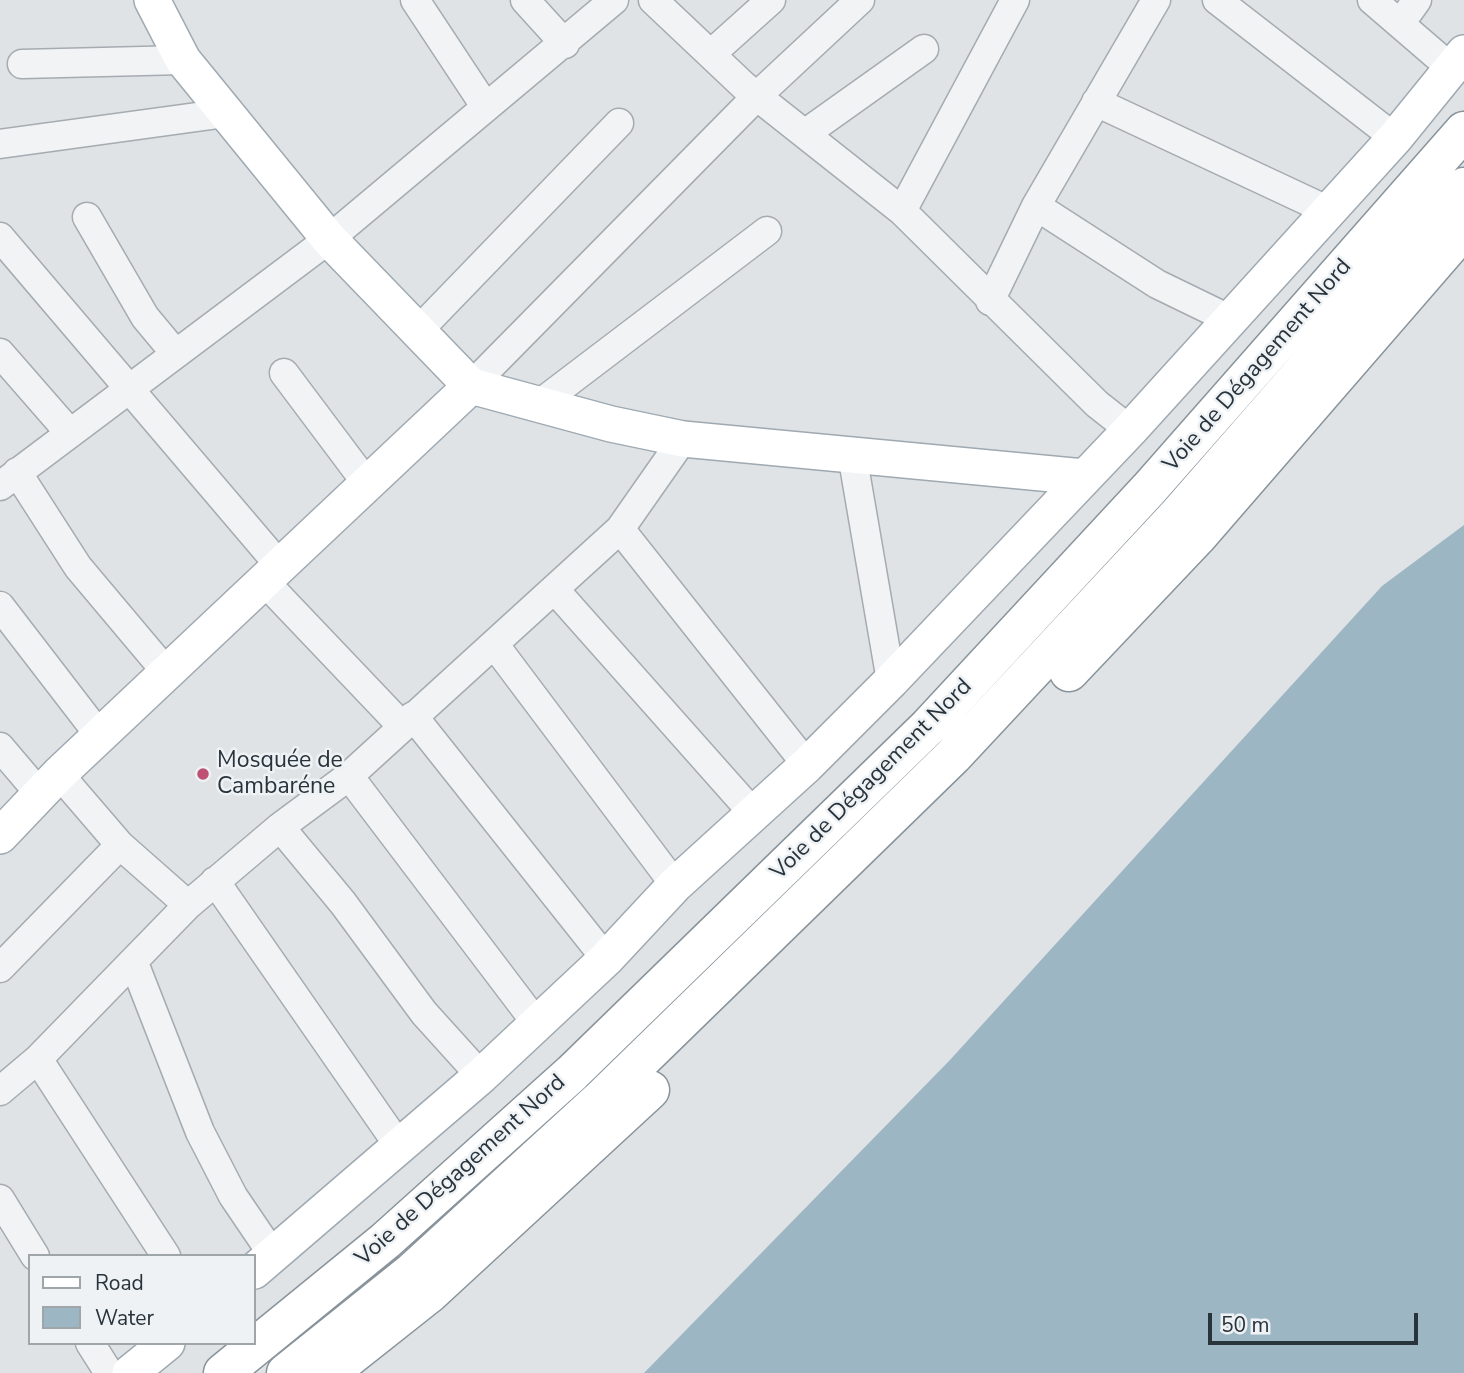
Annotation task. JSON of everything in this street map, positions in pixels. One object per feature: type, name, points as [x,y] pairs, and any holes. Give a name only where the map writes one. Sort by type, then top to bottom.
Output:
[{"type":"highway","name":"Voie de Dégagement Nord","points":[[223,1373],[385,1241],[572,1073],[929,726],[1149,489],[1464,131]]},
{"type":"highway","name":"Voie de Dégagement Nord","points":[[286,1373],[412,1272],[600,1100],[810,899],[1049,656],[1178,516],[1464,187]]},
{"type":"highway","points":[[329,1373],[430,1293],[619,1119],[971,774],[1197,537],[1464,229]]},
{"type":"main road","points":[[152,0],[183,60],[329,239],[471,386],[683,439],[1084,477]]},
{"type":"main road","points":[[263,1263],[481,1076],[606,960],[675,886],[807,765],[891,681],[1130,430],[1395,138],[1457,61]]},
{"type":"main road","points":[[0,836],[49,784],[471,386]]},
{"type":"main road","points":[[130,1373],[165,1345]]},
{"type":"street","points":[[415,0],[485,106]]},
{"type":"street","points":[[525,0],[565,44]]},
{"type":"street","points":[[168,674],[6,478],[329,239],[485,106],[565,44],[614,0]]},
{"type":"street","points":[[653,0],[757,96],[902,211],[1097,404],[1130,430]]},
{"type":"street","points":[[712,53],[771,0]]},
{"type":"street","points":[[471,386],[757,96],[860,0]]},
{"type":"street","points":[[902,211],[1015,0]]},
{"type":"street","points":[[990,301],[1035,206],[1156,0]]},
{"type":"street","points":[[1217,0],[1395,138]]},
{"type":"street","points":[[1372,0],[1400,24],[1457,61]]},
{"type":"street","points":[[1400,24],[1417,0]]},
{"type":"street","points":[[806,133],[924,48]]},
{"type":"street","points":[[22,64],[183,60]]},
{"type":"street","points":[[1096,102],[1329,211]]},
{"type":"street","points":[[0,144],[226,113]]},
{"type":"street","points":[[416,332],[619,124]]},
{"type":"street","points":[[1035,206],[1157,284],[1229,320]]},
{"type":"street","points":[[87,217],[145,317],[175,353]]},
{"type":"street","points":[[538,404],[767,231]]},
{"type":"street","points":[[0,237],[128,388],[271,573],[408,721],[606,960]]},
{"type":"street","points":[[0,353],[69,432]]},
{"type":"street","points":[[284,373],[368,485]]},
{"type":"street","points":[[0,1091],[38,1059],[188,905],[280,827],[349,776],[620,529],[683,439]]},
{"type":"street","points":[[852,454],[891,681]]},
{"type":"street","points":[[620,529],[807,765]]},
{"type":"street","points":[[555,590],[753,813]]},
{"type":"street","points":[[0,606],[100,736]]},
{"type":"street","points":[[494,644],[675,886]]},
{"type":"street","points":[[0,747],[49,784],[188,905]]},
{"type":"street","points":[[349,776],[537,1024]]},
{"type":"street","points":[[280,827],[343,903],[424,1013],[481,1076]]},
{"type":"street","points":[[0,968],[120,845]]},
{"type":"street","points":[[215,881],[399,1146]]},
{"type":"street","points":[[134,963],[200,1132],[263,1263]]},
{"type":"street","points":[[38,1059],[165,1254]]},
{"type":"street","points":[[0,1199],[33,1254]]},
{"type":"street","points":[[91,1345],[109,1373]]},
{"type":"water","points":[[1464,525],[1464,1373],[644,1373],[949,1061],[1382,586]]},
{"type":"place","name":"Mosquée de Cambaréne","points":[[203,774]]}]
